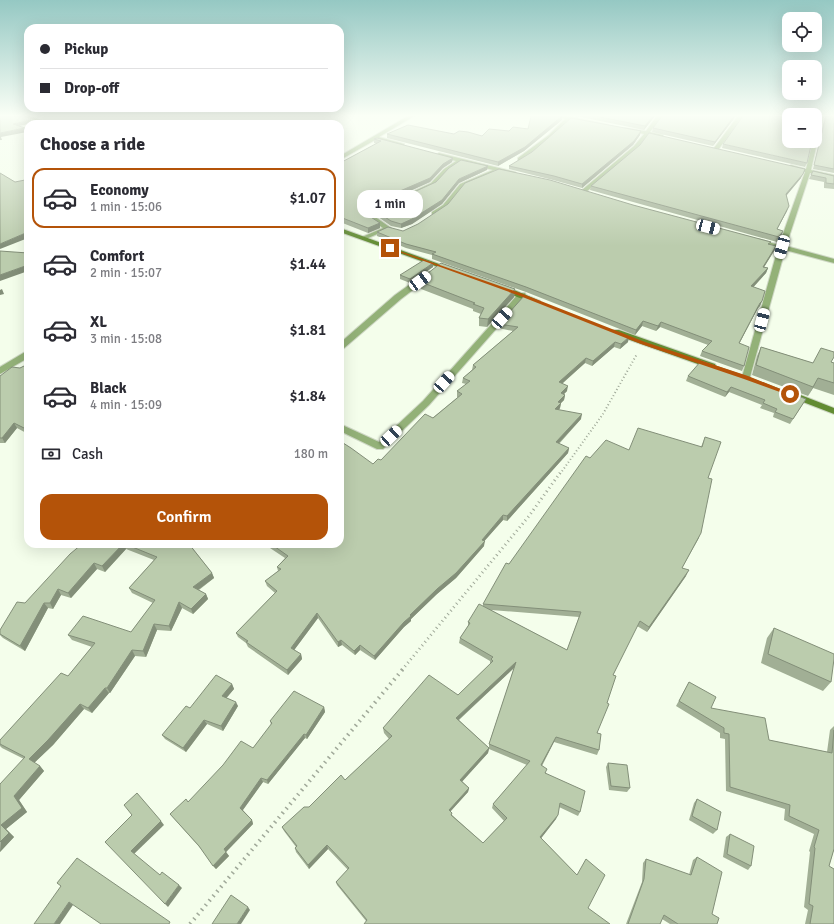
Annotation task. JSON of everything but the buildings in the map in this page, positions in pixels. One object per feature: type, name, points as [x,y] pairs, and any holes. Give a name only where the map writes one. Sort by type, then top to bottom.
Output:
[{"type":"street","points":[[457,159],[521,175]]},
{"type":"street","points":[[427,218],[445,206],[462,185],[499,170],[519,159]]},
{"type":"street","points":[[584,192],[622,159]]},
{"type":"street","points":[[746,377],[782,247],[811,159]]},
{"type":"street","points":[[411,194],[432,184],[446,170],[461,160]]},
{"type":"street","points":[[785,166],[834,177]]},
{"type":"street","points":[[577,190],[591,194]]},
{"type":"street","points":[[391,203],[366,214],[388,228],[395,230]]},
{"type":"street","points":[[364,238],[388,228]]},
{"type":"street","points":[[344,231],[463,274]]},
{"type":"street","points":[[752,239],[834,261]]},
{"type":"street","points":[[344,344],[398,297],[441,266]]},
{"type":"street","points":[[492,284],[543,304]]},
{"type":"street","points":[[344,429],[380,447],[426,403],[522,295]]},
{"type":"street","points":[[607,329],[716,368]]},
{"type":"street","points":[[0,371],[24,356]]},
{"type":"street","points":[[783,391],[834,411]]},
{"type":"path","points":[[190,924],[288,808],[529,516],[603,414],[643,343]]},
{"type":"route","points":[[390,248],[522,295],[643,343],[746,377],[790,394]]}]
